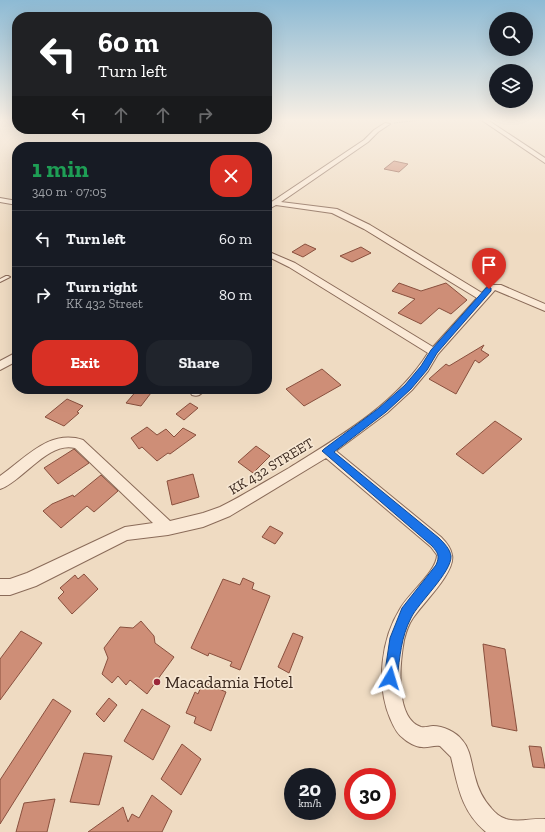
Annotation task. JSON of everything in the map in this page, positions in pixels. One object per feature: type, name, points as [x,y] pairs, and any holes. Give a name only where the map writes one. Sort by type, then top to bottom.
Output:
[{"type":"street","points":[[272,204],[341,158]]},
{"type":"street","points":[[0,200],[12,203]]},
{"type":"street","points":[[272,205],[334,211],[367,228],[482,296]]},
{"type":"street","points":[[272,255],[292,265],[434,352]]},
{"type":"street","name":"KK 432 STREET","points":[[0,587],[10,587],[30,580],[126,534],[168,528],[203,520],[225,512],[327,451],[382,410],[408,387],[424,368],[434,352],[482,296],[492,287],[498,287],[545,308]]},
{"type":"street","points":[[0,366],[12,359]]},
{"type":"street","points":[[0,483],[44,451],[58,444],[74,441],[168,528]]},
{"type":"street","points":[[327,451],[436,542],[444,554],[445,558],[440,569],[407,612],[396,638],[390,678],[392,695],[398,714],[407,730],[421,738],[436,735],[443,736],[456,747],[461,756],[468,792],[478,809],[492,824],[511,831],[537,829],[545,830]]},
{"type":"lane","points":[[0,281],[8,277]]},
{"type":"building","points":[[394,161],[408,164],[399,172],[384,169]]},
{"type":"building","points":[[305,244],[316,249],[303,257],[292,252]]},
{"type":"building","points":[[361,247],[371,253],[352,262],[340,256]]},
{"type":"building","points":[[399,283],[421,291],[446,283],[467,300],[451,314],[439,308],[421,324],[398,313],[415,299],[392,291]]},
{"type":"building","points":[[484,345],[481,350],[489,355],[479,363],[475,360],[456,394],[429,379],[446,364],[449,366]]},
{"type":"building","points":[[322,369],[341,385],[304,406],[286,389]]},
{"type":"building","points":[[134,394],[150,394],[141,406],[126,403]]},
{"type":"building","points":[[67,399],[83,406],[77,412],[79,413],[64,426],[45,417]]},
{"type":"building","points":[[190,403],[198,408],[184,420],[176,414]]},
{"type":"building","points":[[495,421],[522,439],[483,474],[456,454]]},
{"type":"building","points":[[147,427],[157,435],[166,429],[174,437],[183,428],[196,435],[170,454],[168,453],[157,461],[142,447],[139,449],[131,438]]},
{"type":"building","points":[[256,446],[270,456],[253,473],[238,462]]},
{"type":"building","points":[[74,449],[89,463],[58,484],[44,468]]},
{"type":"building","points":[[193,474],[199,497],[172,505],[167,481]]},
{"type":"building","points":[[101,475],[118,491],[94,512],[87,506],[61,528],[43,511],[52,504],[73,495],[74,497]]},
{"type":"building","points":[[270,526],[283,533],[275,544],[262,537]]},
{"type":"building","points":[[84,574],[98,589],[72,614],[58,598],[64,592],[60,588],[75,575],[78,579]]},
{"type":"building","points":[[243,578],[254,583],[252,589],[270,596],[240,670],[230,666],[232,662],[209,653],[208,656],[191,648],[223,579],[240,585]]},
{"type":"building","points":[[141,621],[154,636],[155,643],[174,657],[147,694],[130,680],[126,685],[118,676],[112,683],[102,674],[108,658],[104,648],[120,627],[133,628]]},
{"type":"building","points":[[21,631],[42,643],[0,700],[0,659]]},
{"type":"building","points":[[293,633],[303,637],[289,673],[278,667]]},
{"type":"building","points":[[483,644],[505,649],[517,731],[492,726]]},
{"type":"building","points":[[203,682],[226,692],[211,731],[194,723],[196,717],[186,713],[195,692],[198,694]]},
{"type":"building","points":[[109,698],[117,705],[104,722],[96,714]]},
{"type":"building","points":[[53,699],[71,711],[0,824],[0,780]]},
{"type":"building","points":[[142,709],[170,726],[153,760],[124,741]]},
{"type":"building","points":[[182,744],[201,759],[181,795],[161,779]]},
{"type":"building","points":[[529,746],[541,747],[545,768],[533,767]]},
{"type":"building","points":[[84,753],[112,756],[99,805],[70,802]]},
{"type":"building","points":[[152,795],[172,811],[162,832],[88,832],[123,807],[128,822],[132,814],[139,818]]},
{"type":"building","points":[[55,799],[47,832],[16,832],[24,803]]},
{"type":"place","name":"Macadamia Hotel","points":[[157,682]]},
{"type":"route","points":[[390,678],[396,638],[407,612],[434,579],[445,558],[444,554],[436,542],[398,512],[327,451],[382,410],[408,387],[424,368],[434,352],[489,289]]}]
